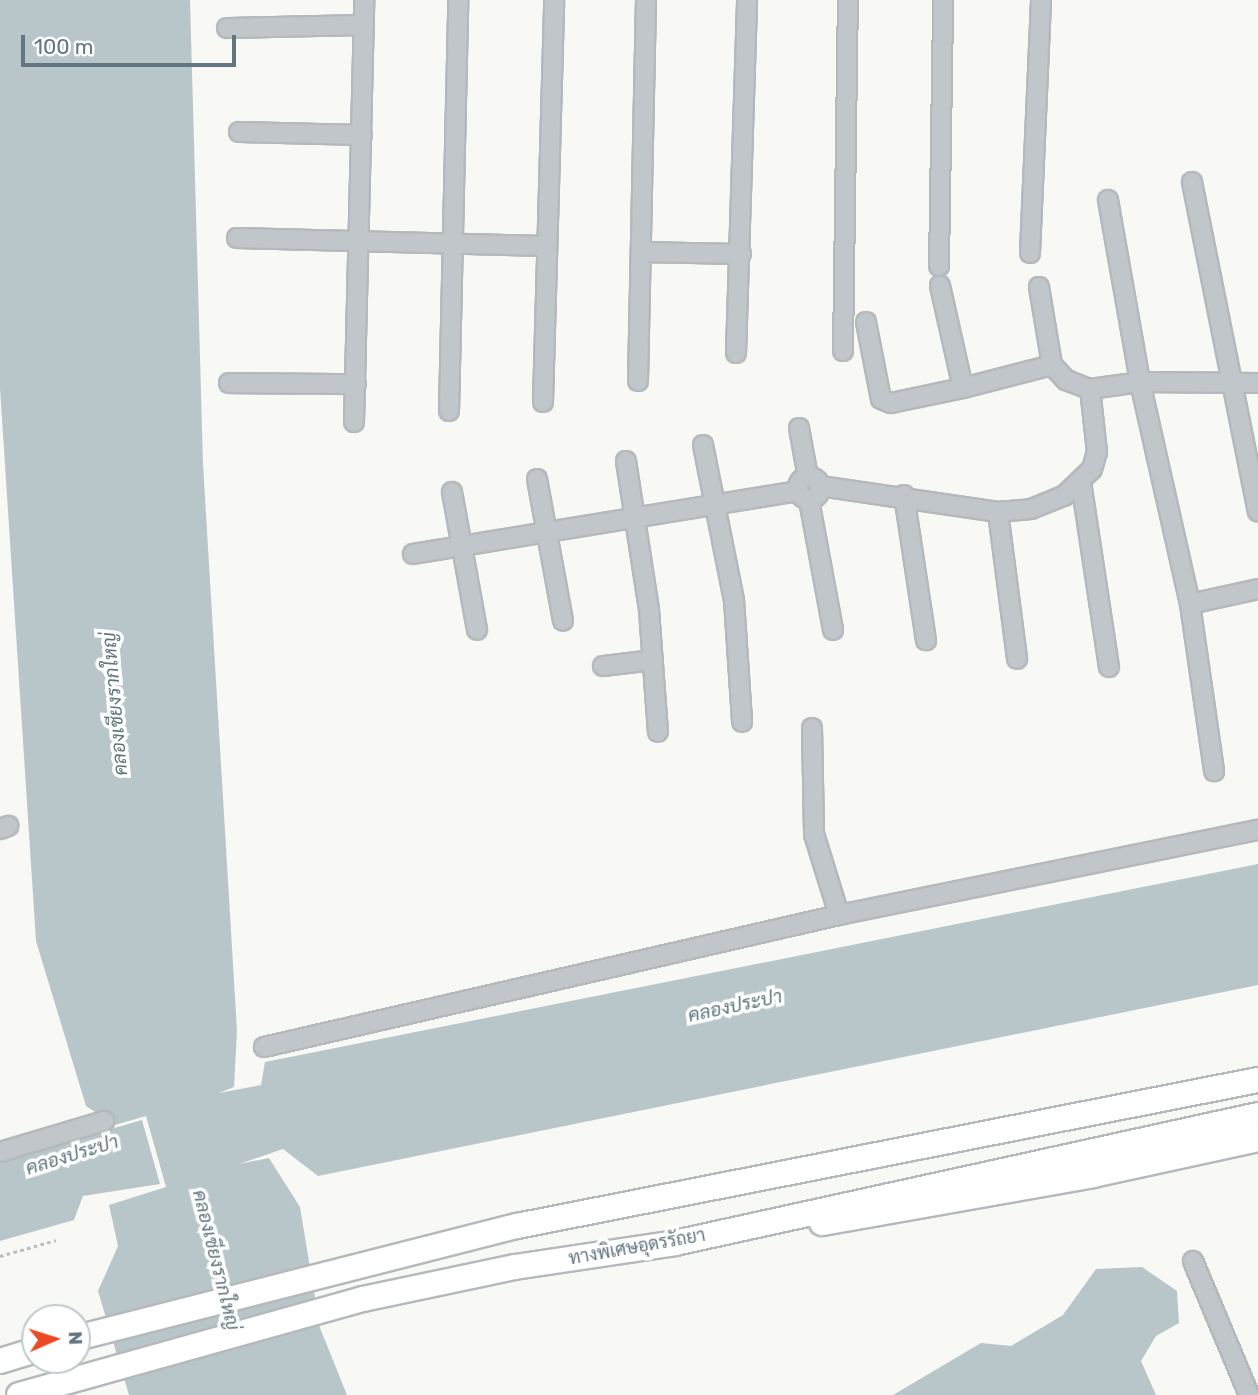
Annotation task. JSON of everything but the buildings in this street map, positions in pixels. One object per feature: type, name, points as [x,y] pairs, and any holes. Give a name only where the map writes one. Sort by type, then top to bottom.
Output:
[{"type":"highway","points":[[91,1334],[517,1226],[1258,1080]]},
{"type":"highway","name":"ทางพิเศษอุดรรัถยา","points":[[19,1395],[363,1299],[515,1267],[675,1242],[1258,1115]]},
{"type":"highway","points":[[675,1242],[876,1216],[1258,1139]]},
{"type":"highway","points":[[0,1361],[21,1354]]},
{"type":"street","points":[[354,422],[361,241],[364,0]]},
{"type":"street","points":[[449,411],[458,0]]},
{"type":"street","points":[[543,402],[545,247],[554,0]]},
{"type":"street","points":[[638,382],[646,0]]},
{"type":"street","points":[[736,353],[747,0]]},
{"type":"street","points":[[843,351],[848,0]]},
{"type":"street","points":[[939,265],[943,0]]},
{"type":"street","points":[[1030,253],[1041,0]]},
{"type":"street","points":[[227,28],[364,25]]},
{"type":"street","points":[[240,132],[362,135]]},
{"type":"street","points":[[1192,182],[1228,384],[1258,511]]},
{"type":"street","points":[[1108,200],[1140,382],[1189,604],[1213,771]]},
{"type":"street","points":[[237,238],[545,247]]},
{"type":"street","points":[[641,252],[741,254]]},
{"type":"street","points":[[940,286],[963,388]]},
{"type":"street","points":[[1039,287],[1052,365],[1066,380],[1090,389],[1140,382],[1258,383]]},
{"type":"street","points":[[866,322],[881,399],[891,403],[1052,365]]},
{"type":"street","points":[[229,383],[356,384]]},
{"type":"street","points":[[413,554],[636,522],[718,501],[809,488],[904,495],[998,512],[1044,505],[1080,482],[1097,453],[1090,389]]},
{"type":"street","points":[[799,429],[833,630]]},
{"type":"street","points":[[703,445],[718,501],[734,600],[741,722]]},
{"type":"street","points":[[626,461],[653,660],[658,732]]},
{"type":"street","points":[[537,479],[564,621]]},
{"type":"street","points":[[1080,482],[1109,667]]},
{"type":"street","points":[[452,492],[465,548],[477,630]]},
{"type":"street","points":[[904,495],[926,640]]},
{"type":"street","points":[[998,512],[1017,659]]},
{"type":"street","points":[[1189,604],[1258,589]]},
{"type":"street","points":[[603,666],[653,660]]},
{"type":"street","points":[[813,728],[814,834],[839,915]]},
{"type":"street","points":[[264,1047],[839,915],[1258,830]]},
{"type":"street","points":[[0,1152],[104,1121]]},
{"type":"street","points":[[1193,1261],[1249,1395]]},
{"type":"path","points":[[0,1256],[57,1240]]},
{"type":"water","points":[[0,0],[190,0],[203,464],[237,1031],[234,1087],[219,1093],[261,1085],[265,1062],[1258,864],[1258,985],[318,1176],[283,1149],[239,1164],[269,1158],[300,1207],[320,1328],[347,1395],[129,1395],[98,1291],[118,1246],[109,1205],[166,1187],[146,1116],[115,1125],[86,1106],[36,941],[0,388]]},
{"type":"water","name":"คลองประปา","points":[[142,1120],[160,1184],[83,1196],[74,1220],[0,1241],[0,1161]]},
{"type":"water","points":[[1142,1267],[1177,1291],[1179,1323],[1156,1336],[1141,1361],[1156,1395],[893,1395],[981,1343],[1011,1346],[1063,1315],[1096,1269]]},
{"type":"water label","name":"คลองเชียงรากใหญ่","points":[[115,704]]},
{"type":"water label","name":"คลองเชียงรากใหญ่","points":[[216,1260]]}]
